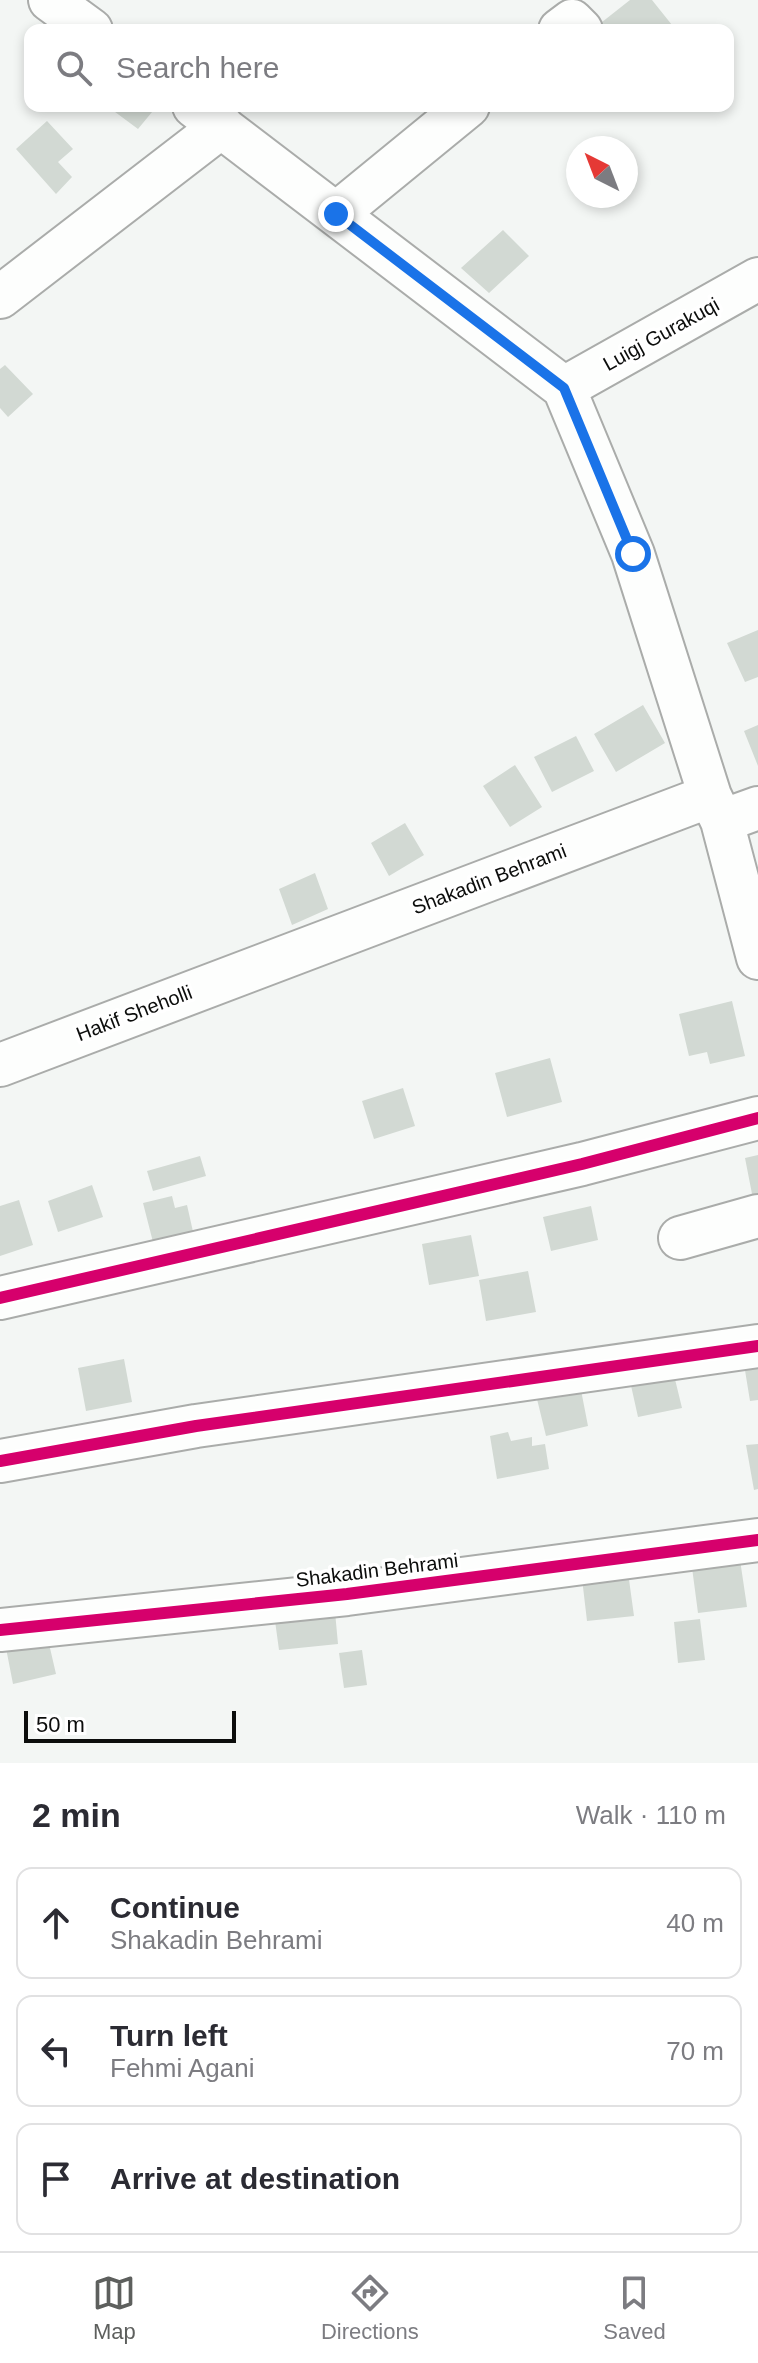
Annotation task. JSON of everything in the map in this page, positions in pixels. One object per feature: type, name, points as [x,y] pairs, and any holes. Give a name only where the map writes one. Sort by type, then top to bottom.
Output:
[{"type":"street","points":[[57,2],[84,24]]},
{"type":"street","points":[[336,214],[461,112]]},
{"type":"street","points":[[0,297],[208,116],[564,388],[633,554],[730,808],[758,958]]},
{"type":"street","name":"Luigj Gurakuqi","points":[[564,388],[758,279]]},
{"type":"street","name":"Shakadin Behrami","points":[[268,962],[730,808]]},
{"type":"street","name":"Hakif Sheholli","points":[[0,1065],[268,962]]},
{"type":"street","points":[[0,1298],[582,1164],[758,1118]]},
{"type":"street","points":[[680,1238],[758,1216]]},
{"type":"street","points":[[0,1461],[196,1426],[758,1346]]},
{"type":"street","name":"Shakadin Behrami","points":[[0,1630],[362,1593],[758,1540]]},
{"type":"building","points":[[630,0],[652,0],[671,24],[600,24]]},
{"type":"building","points":[[115,112],[152,112],[138,129]]},
{"type":"building","points":[[47,121],[73,149],[58,162],[72,177],[56,194],[16,149]]},
{"type":"building","points":[[503,230],[529,256],[489,293],[461,268]]},
{"type":"building","points":[[5,365],[33,394],[8,417],[0,408],[0,369]]},
{"type":"building","points":[[758,630],[758,677],[745,682],[727,643]]},
{"type":"building","points":[[643,705],[665,743],[616,772],[594,734]]},
{"type":"building","points":[[758,725],[758,766],[744,731]]},
{"type":"building","points":[[576,736],[594,771],[552,792],[534,757]]},
{"type":"building","points":[[515,765],[542,807],[510,827],[483,786]]},
{"type":"building","points":[[405,823],[424,855],[389,876],[371,843]]},
{"type":"building","points":[[315,873],[328,909],[292,925],[279,889]]},
{"type":"building","points":[[732,1001],[745,1056],[710,1064],[707,1052],[689,1056],[679,1014]]},
{"type":"building","points":[[550,1058],[562,1102],[507,1117],[495,1073]]},
{"type":"building","points":[[403,1088],[415,1126],[374,1139],[362,1101]]},
{"type":"building","points":[[758,1155],[758,1198],[753,1199],[745,1158]]},
{"type":"building","points":[[200,1156],[206,1176],[153,1191],[147,1171]]},
{"type":"building","points":[[92,1185],[103,1217],[58,1232],[48,1201]]},
{"type":"building","points":[[172,1196],[175,1208],[187,1205],[194,1236],[154,1246],[143,1203]]},
{"type":"building","points":[[19,1200],[33,1245],[0,1256],[0,1206]]},
{"type":"building","points":[[591,1206],[598,1240],[551,1251],[543,1217]]},
{"type":"building","points":[[471,1235],[479,1276],[429,1285],[422,1244]]},
{"type":"building","points":[[528,1271],[536,1312],[486,1321],[479,1280]]},
{"type":"building","points":[[758,1356],[758,1400],[750,1401],[743,1358]]},
{"type":"building","points":[[124,1359],[132,1402],[86,1411],[78,1368]]},
{"type":"building","points":[[673,1371],[682,1408],[638,1417],[630,1381]]},
{"type":"building","points":[[581,1390],[588,1426],[546,1436],[537,1399]]},
{"type":"building","points":[[508,1432],[511,1441],[532,1437],[532,1446],[545,1444],[549,1469],[497,1479],[490,1436]]},
{"type":"building","points":[[758,1444],[758,1489],[754,1490],[746,1445]]},
{"type":"building","points":[[739,1553],[747,1607],[698,1613],[691,1560]]},
{"type":"building","points":[[627,1565],[634,1616],[587,1621],[581,1570]]},
{"type":"building","points":[[334,1601],[338,1644],[279,1650],[273,1606]]},
{"type":"building","points":[[700,1619],[705,1660],[678,1663],[674,1622]]},
{"type":"building","points":[[47,1635],[56,1674],[13,1684],[5,1643]]},
{"type":"building","points":[[362,1650],[367,1685],[344,1688],[339,1653]]},
{"type":"cycle path","points":[[0,1298],[582,1164],[758,1118]]},
{"type":"cycle path","points":[[0,1461],[196,1426],[758,1346]]},
{"type":"cycle path","points":[[0,1630],[347,1594],[758,1540]]},
{"type":"route","points":[[336,214],[564,388],[633,554]]}]
